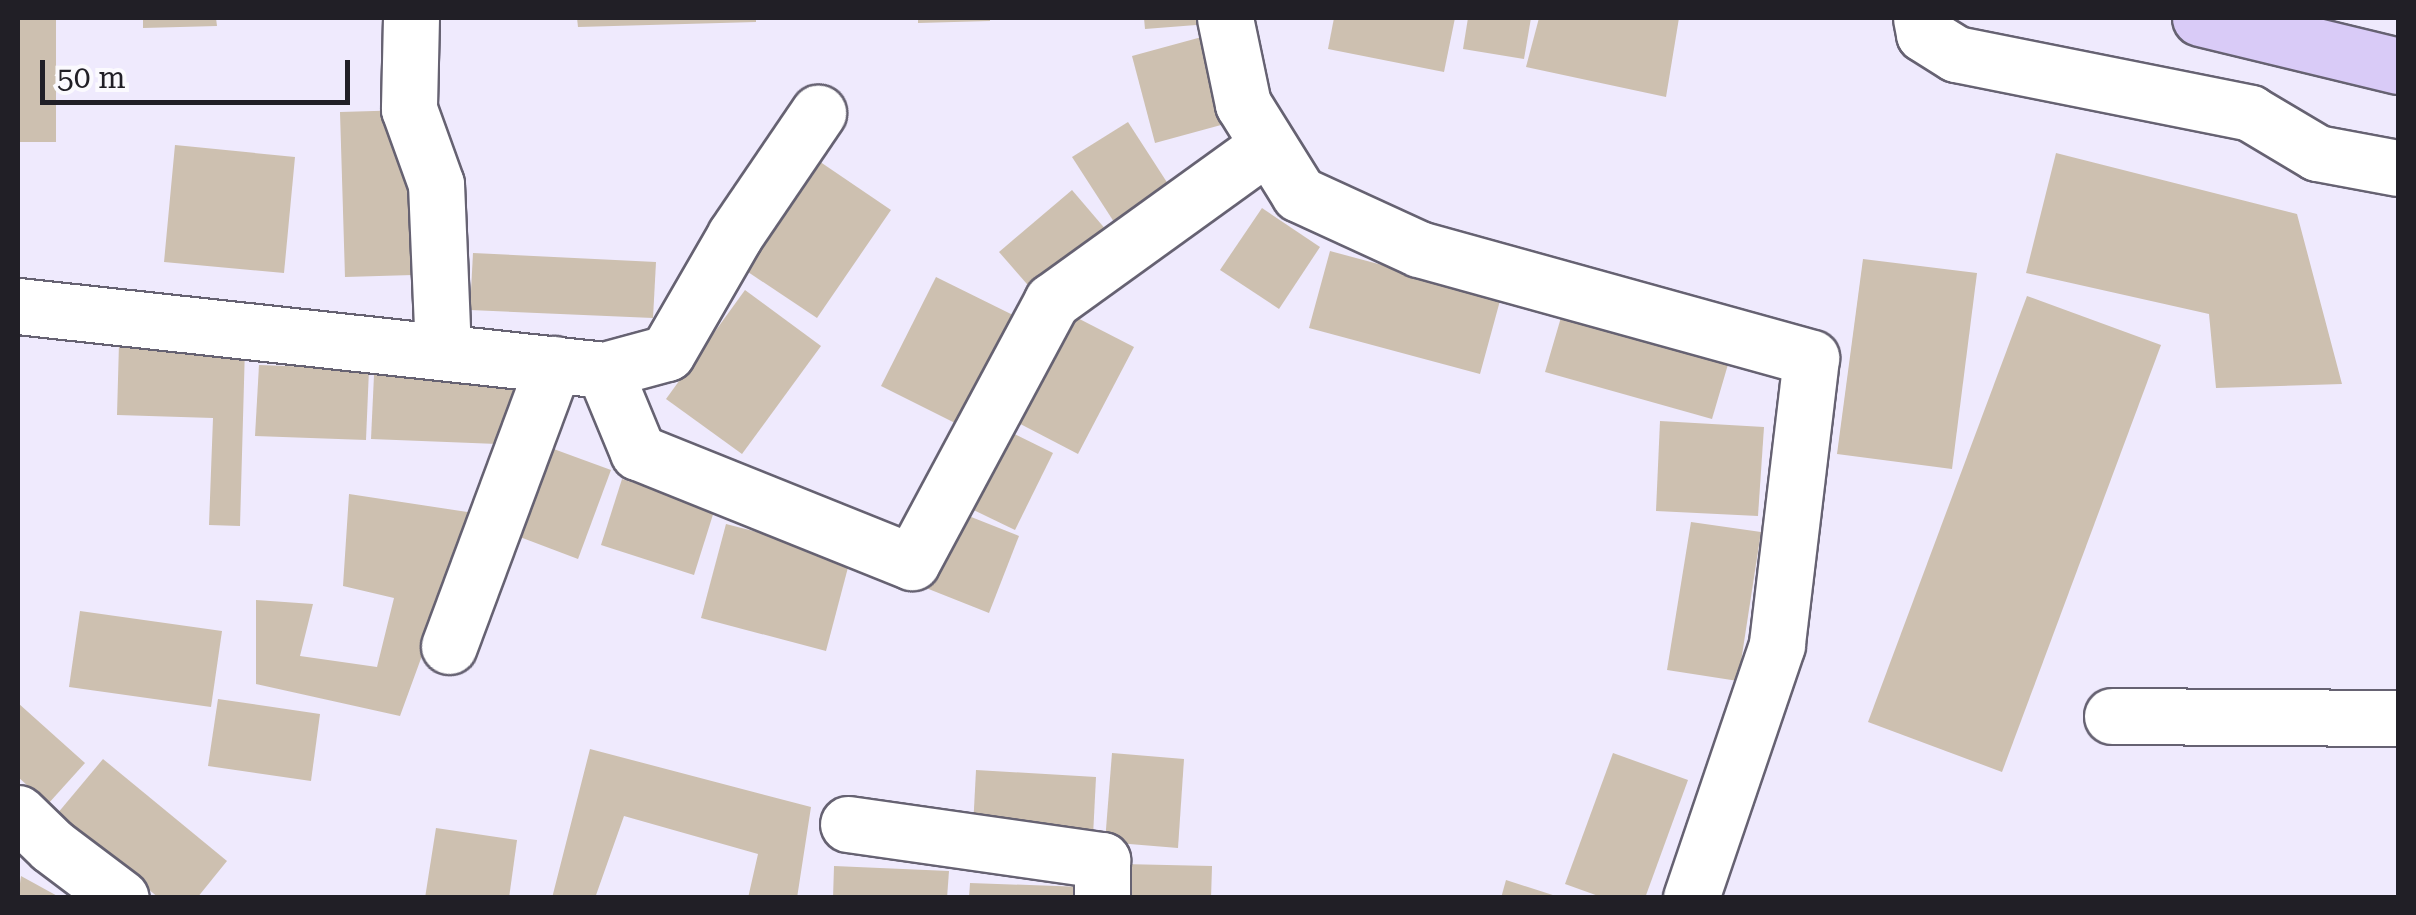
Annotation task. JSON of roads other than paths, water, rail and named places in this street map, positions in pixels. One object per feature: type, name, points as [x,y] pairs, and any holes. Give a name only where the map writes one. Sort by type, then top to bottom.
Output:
[{"type":"main road","points":[[2200,18],[2398,66]]},
{"type":"street","points":[[411,18],[408,108],[436,184],[443,352]]},
{"type":"street","points":[[1226,18],[1243,104],[1300,194],[1419,248],[1811,358],[1778,645],[1690,898]]},
{"type":"street","points":[[1921,18],[1924,34],[1956,54],[2250,114],[2317,153],[2398,168]]},
{"type":"street","points":[[18,306],[579,367],[667,353],[734,235],[818,113]]},
{"type":"street","points":[[579,367],[638,452],[912,562],[1052,301],[1267,146]]},
{"type":"street","points":[[450,646],[579,367]]},
{"type":"street","points":[[2112,716],[2398,718]]},
{"type":"street","points":[[18,812],[52,846],[122,898]]},
{"type":"street","points":[[848,824],[1102,860],[1102,898]]}]
